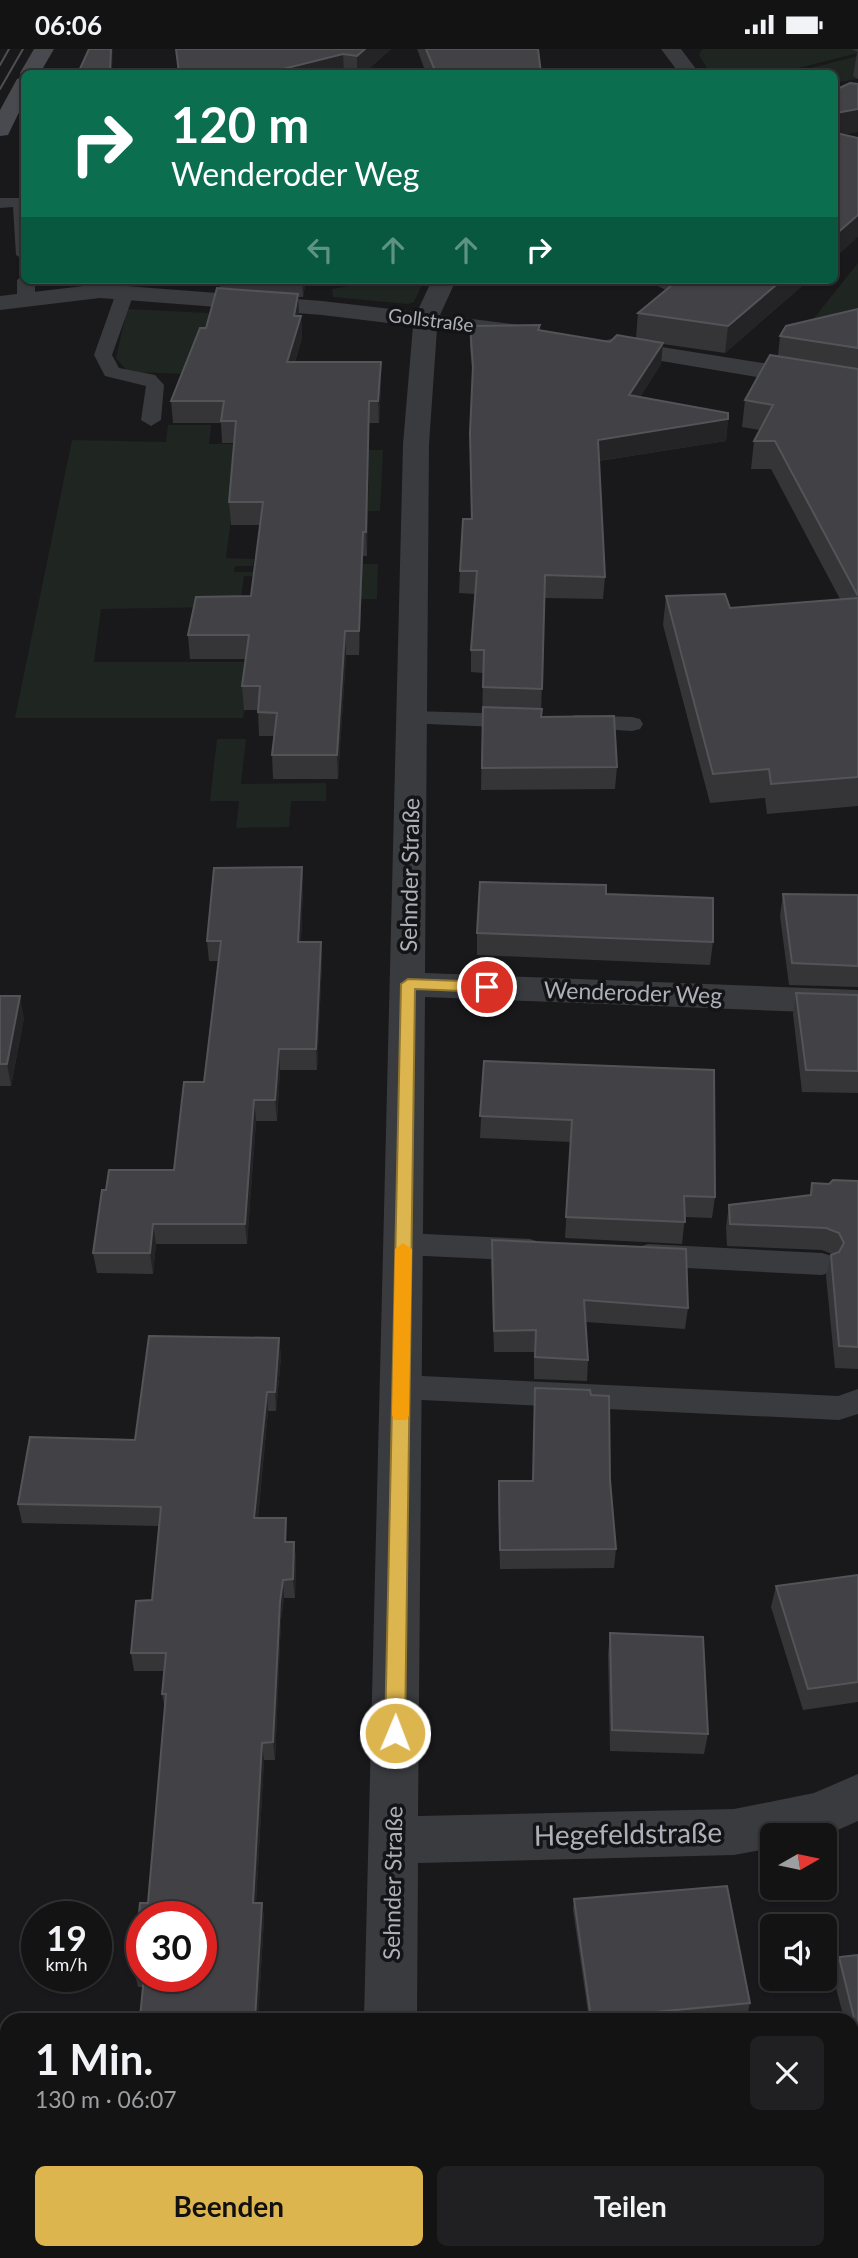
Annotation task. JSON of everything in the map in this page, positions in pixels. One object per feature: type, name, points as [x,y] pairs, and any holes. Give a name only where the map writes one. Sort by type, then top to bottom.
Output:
[{"type":"main road","points":[[32,70],[44,49]]},
{"type":"main road","points":[[0,130],[21,89]]},
{"type":"street","points":[[671,49],[687,70]]},
{"type":"street","points":[[426,319],[442,284]]},
{"type":"street","name":"Gollstraße","points":[[0,303],[26,289],[71,293],[125,293],[248,301],[426,319],[552,337]]},
{"type":"street","name":"Sehnder Straße","points":[[390,2013],[416,444],[426,319]]},
{"type":"street","points":[[590,343],[858,386]]},
{"type":"street","name":"Wenderoder Weg","points":[[408,984],[858,1002]]},
{"type":"street","name":"Hegefeldstraße","points":[[393,1840],[734,1832],[819,1815],[858,1797]]},
{"type":"lane","points":[[0,203],[21,202]]},
{"type":"lane","points":[[125,293],[103,355],[112,372],[148,379],[155,385],[151,420]]},
{"type":"lane","points":[[412,718],[632,724]]},
{"type":"lane","points":[[404,1244],[557,1251]]},
{"type":"lane","points":[[626,1254],[822,1264]]},
{"type":"lane","points":[[401,1387],[839,1408],[858,1401]]},
{"type":"shaded area","points":[[702,49],[858,49],[858,53],[791,70],[708,70],[699,55]]},
{"type":"shaded area","points":[[858,56],[857,79],[838,82],[838,70],[803,70]]},
{"type":"shaded area","points":[[858,263],[858,318],[803,332]]},
{"type":"shaded area","points":[[359,284],[422,284],[414,302],[408,304],[333,297],[332,289]]},
{"type":"shaded area","points":[[127,309],[229,314],[192,374],[128,372],[116,358]]},
{"type":"shaded area","points":[[168,425],[211,425],[209,444],[239,444],[298,500],[368,500],[369,450],[383,450],[380,511],[232,511],[226,558],[254,559],[253,566],[235,566],[234,572],[256,572],[255,576],[244,576],[241,598],[316,599],[319,564],[378,564],[377,599],[318,599],[220,607],[101,609],[94,662],[280,662],[248,694],[243,718],[15,718],[72,440],[166,442]]},
{"type":"shaded area","points":[[217,739],[246,739],[241,784],[326,783],[326,801],[291,801],[289,827],[236,828],[239,801],[210,801]]},
{"type":"building","points":[[89,49],[111,49],[110,70],[79,70]]},
{"type":"building","points":[[176,49],[365,49],[357,56],[343,54],[279,70],[179,70]]},
{"type":"building","points":[[426,49],[538,49],[541,70],[435,70]]},
{"type":"building","points":[[850,83],[858,84],[858,109],[838,113],[838,89]]},
{"type":"building","points":[[838,133],[858,138],[858,215],[838,232]]},
{"type":"building","points":[[673,284],[777,284],[728,326],[638,313]]},
{"type":"building","points":[[217,288],[298,294],[294,316],[301,316],[287,362],[381,362],[378,401],[369,401],[366,532],[363,532],[359,631],[345,631],[337,755],[272,755],[277,713],[258,712],[260,686],[242,686],[249,635],[188,635],[196,597],[251,596],[263,502],[229,502],[236,421],[221,421],[224,401],[171,401],[200,328],[206,328]]},
{"type":"building","points":[[858,309],[858,348],[780,336],[786,326]]},
{"type":"building","points":[[540,325],[538,330],[610,342],[617,335],[663,343],[629,395],[728,413],[728,419],[598,440],[605,577],[545,575],[542,689],[483,687],[484,650],[471,650],[477,571],[460,571],[463,519],[472,519],[470,433],[473,366],[470,326]]},
{"type":"building","points":[[770,355],[858,369],[858,596],[775,441],[754,441],[773,405],[745,400]]},
{"type":"building","points":[[725,594],[730,608],[858,598],[858,777],[771,784],[769,769],[713,774],[666,596]]},
{"type":"building","points":[[483,707],[542,709],[541,717],[614,716],[617,767],[482,768]]},
{"type":"building","points":[[302,867],[298,942],[321,942],[316,1049],[279,1049],[275,1100],[254,1100],[245,1224],[153,1224],[150,1253],[93,1253],[102,1190],[106,1190],[109,1170],[174,1170],[184,1082],[204,1082],[221,941],[207,941],[214,868]]},
{"type":"building","points":[[480,882],[606,885],[606,894],[713,898],[713,942],[477,933]]},
{"type":"building","points":[[783,894],[858,895],[858,966],[792,963]]},
{"type":"building","points":[[796,993],[858,995],[858,1071],[806,1070]]},
{"type":"building","points":[[0,996],[20,996],[7,1064],[0,1064]]},
{"type":"building","points":[[484,1061],[714,1070],[715,1197],[684,1196],[685,1222],[566,1217],[572,1120],[480,1116]]},
{"type":"building","points":[[833,1180],[858,1181],[858,1347],[839,1346],[831,1255],[839,1252],[844,1243],[839,1233],[826,1228],[730,1224],[729,1205],[811,1195],[812,1183],[829,1184]]},
{"type":"building","points":[[492,1240],[686,1249],[688,1308],[584,1300],[588,1360],[535,1357],[536,1330],[494,1331]]},
{"type":"building","points":[[149,1336],[279,1338],[275,1392],[267,1392],[254,1518],[286,1518],[285,1542],[294,1542],[293,1579],[283,1580],[280,1602],[273,1742],[262,1743],[253,1903],[262,1903],[255,2013],[140,2013],[142,1992],[217,1992],[217,1901],[148,1901],[166,1694],[162,1694],[166,1653],[131,1653],[136,1601],[152,1600],[161,1507],[18,1504],[30,1437],[135,1440]]},
{"type":"building","points":[[535,1388],[590,1390],[591,1395],[609,1396],[610,1480],[616,1549],[500,1550],[499,1481],[533,1481]]},
{"type":"building","points":[[858,1575],[858,1682],[808,1689],[776,1586]]},
{"type":"building","points":[[610,1633],[703,1637],[708,1734],[612,1730]]},
{"type":"building","points":[[727,1886],[750,2003],[644,2013],[590,2013],[574,1899]]},
{"type":"building","points":[[858,1955],[858,2013],[853,2013],[839,1957]]},
{"type":"tram line","points":[[0,65],[9,49]]},
{"type":"tram line","points":[[0,89],[23,49]]},
{"type":"slow traffic","points":[[401,1415],[403,1249]]},
{"type":"route","points":[[395,1733],[408,984],[487,987]]}]
